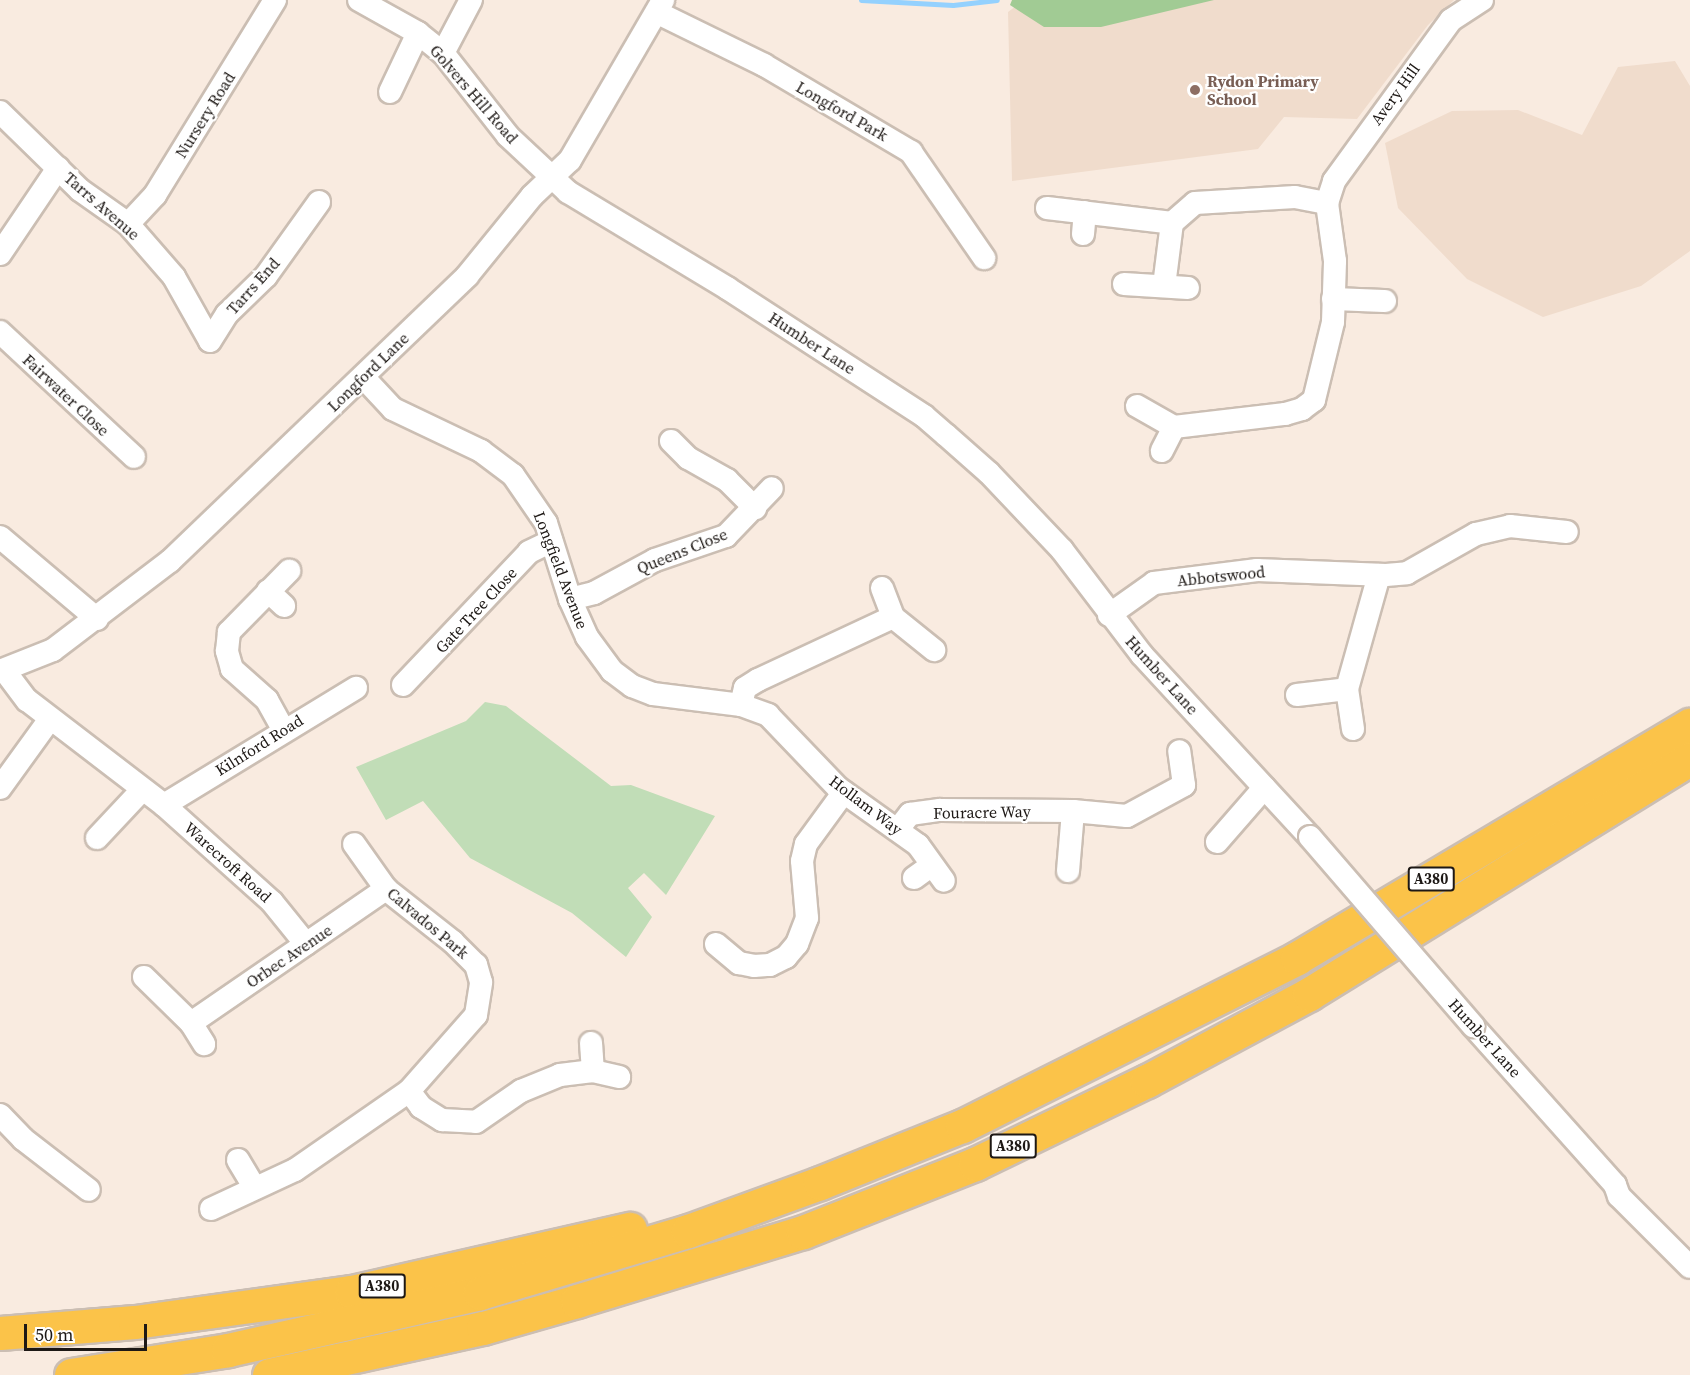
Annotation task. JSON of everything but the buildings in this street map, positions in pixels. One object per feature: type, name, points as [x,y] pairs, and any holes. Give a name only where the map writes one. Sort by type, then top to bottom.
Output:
[{"type":"highway","name":"A380","points":[[71,1375],[228,1350],[414,1310],[562,1270],[759,1207],[962,1126],[1168,1026],[1297,958],[1690,725]]},
{"type":"highway","name":"A380","points":[[269,1375],[483,1328],[577,1301],[803,1232],[975,1164],[1104,1102],[1309,994],[1690,759]]},
{"type":"highway","name":"A380","points":[[0,1333],[135,1322],[352,1292],[622,1230],[759,1207]]},
{"type":"highway","name":"A380","points":[[381,1375],[495,1340],[577,1301]]},
{"type":"street","name":"Nursery Road","points":[[128,224],[155,195],[275,0]]},
{"type":"street","name":"Golvers Hill Road","points":[[358,0],[418,33],[443,53],[507,136],[552,178]]},
{"type":"street","points":[[443,53],[471,0]]},
{"type":"street","name":"Avery Hill","points":[[1174,427],[1285,414],[1309,406],[1320,387],[1333,299],[1335,261],[1328,203],[1344,164],[1451,21],[1482,0]]},
{"type":"street","name":"Longford Lane","points":[[2,671],[53,650],[97,619],[170,561],[364,378],[467,276],[570,160],[661,6]]},
{"type":"street","name":"Longford Park","points":[[661,6],[911,152],[984,258]]},
{"type":"street","points":[[390,92],[418,33]]},
{"type":"street","name":"Tarrs Avenue","points":[[0,112],[80,190],[128,224],[174,277],[210,341]]},
{"type":"street","points":[[0,254],[58,168]]},
{"type":"street","name":"Humber Lane","points":[[552,178],[568,192],[727,288],[924,416],[989,473],[1062,550],[1109,615],[1310,837],[1473,1026],[1615,1185],[1619,1196],[1690,1267]]},
{"type":"street","points":[[1047,208],[1084,223],[1172,223],[1195,203],[1295,197],[1328,203]]},
{"type":"street","name":"Tarrs End","points":[[210,341],[227,314],[266,276],[319,202]]},
{"type":"street","points":[[1164,286],[1172,223]]},
{"type":"street","points":[[1124,284],[1188,288]]},
{"type":"street","points":[[1333,299],[1386,301]]},
{"type":"street","name":"Fairwater Close","points":[[0,332],[134,457]]},
{"type":"street","name":"Longfield Avenue","points":[[364,378],[393,409],[481,451],[513,475],[531,497],[552,541],[570,599],[587,637],[612,670],[632,686],[653,694],[741,705]]},
{"type":"street","points":[[1137,406],[1174,427],[1162,451]]},
{"type":"street","points":[[672,441],[688,458],[727,480],[755,508]]},
{"type":"street","name":"Queens Close","points":[[570,599],[594,592],[655,560],[726,536],[772,488]]},
{"type":"street","name":"Abbotswood","points":[[1109,615],[1154,583],[1257,570],[1379,575],[1407,573],[1476,534],[1510,526],[1567,532]]},
{"type":"street","points":[[0,537],[97,619]]},
{"type":"street","name":"Gate Tree Close","points":[[404,685],[529,552],[552,541]]},
{"type":"street","points":[[283,729],[267,700],[232,669],[226,651],[229,632],[276,599],[289,571]]},
{"type":"street","points":[[1353,729],[1347,689],[1379,575]]},
{"type":"street","points":[[882,588],[893,617],[934,650]]},
{"type":"street","points":[[741,705],[745,688],[758,680],[893,617]]},
{"type":"street","name":"Warecroft Road","points":[[2,671],[27,700],[141,790],[164,805],[272,902],[306,944]]},
{"type":"street","name":"Kilnford Road","points":[[164,805],[283,729],[356,688]]},
{"type":"street","points":[[1297,695],[1347,689]]},
{"type":"street","name":"Hollam Way","points":[[741,705],[768,715],[844,792],[899,828],[938,873],[914,878]]},
{"type":"street","points":[[0,788],[50,719]]},
{"type":"street","name":"Fouracre Way","points":[[899,828],[910,814],[940,810],[1072,811],[1127,816],[1184,785],[1179,751]]},
{"type":"street","points":[[1216,842],[1264,788]]},
{"type":"street","points":[[97,838],[141,790]]},
{"type":"street","points":[[716,945],[739,963],[754,966],[770,965],[786,957],[797,944],[807,918],[802,861],[806,844],[844,792]]},
{"type":"street","points":[[1068,871],[1072,811]]},
{"type":"street","name":"Calvados Park","points":[[211,1209],[254,1187],[295,1170],[409,1091],[476,1015],[481,982],[469,956],[386,890],[354,844]]},
{"type":"street","name":"Orbec Avenue","points":[[191,1023],[386,890]]},
{"type":"street","points":[[144,977],[191,1023],[204,1044]]},
{"type":"street","points":[[591,1042],[593,1071]]},
{"type":"street","points":[[409,1091],[421,1107],[442,1120],[476,1122],[521,1091],[560,1075],[593,1071],[619,1077]]},
{"type":"street","points":[[0,1115],[23,1139],[89,1190]]},
{"type":"street","points":[[238,1160],[254,1187]]},
{"type":"shaded area","name":"Rydon Primary School","points":[[1024,0],[1454,0],[1428,25],[1357,119],[1284,117],[1258,149],[1012,181],[1008,12]]},
{"type":"shaded area","points":[[1675,61],[1690,86],[1690,251],[1641,286],[1543,317],[1467,279],[1398,208],[1385,143],[1452,111],[1518,110],[1582,135],[1618,67]]},
{"type":"green space","points":[[1012,0],[1214,0],[1101,27],[1044,27],[1010,5]]},
{"type":"green space","points":[[485,702],[506,706],[611,786],[631,785],[715,816],[666,895],[644,873],[628,888],[652,917],[626,957],[572,913],[470,858],[423,801],[386,820],[356,767],[466,721]]},
{"type":"waterway","points":[[861,0],[953,5],[997,0]]},
{"type":"place","name":"Rydon Primary School","points":[[1195,90]]}]
